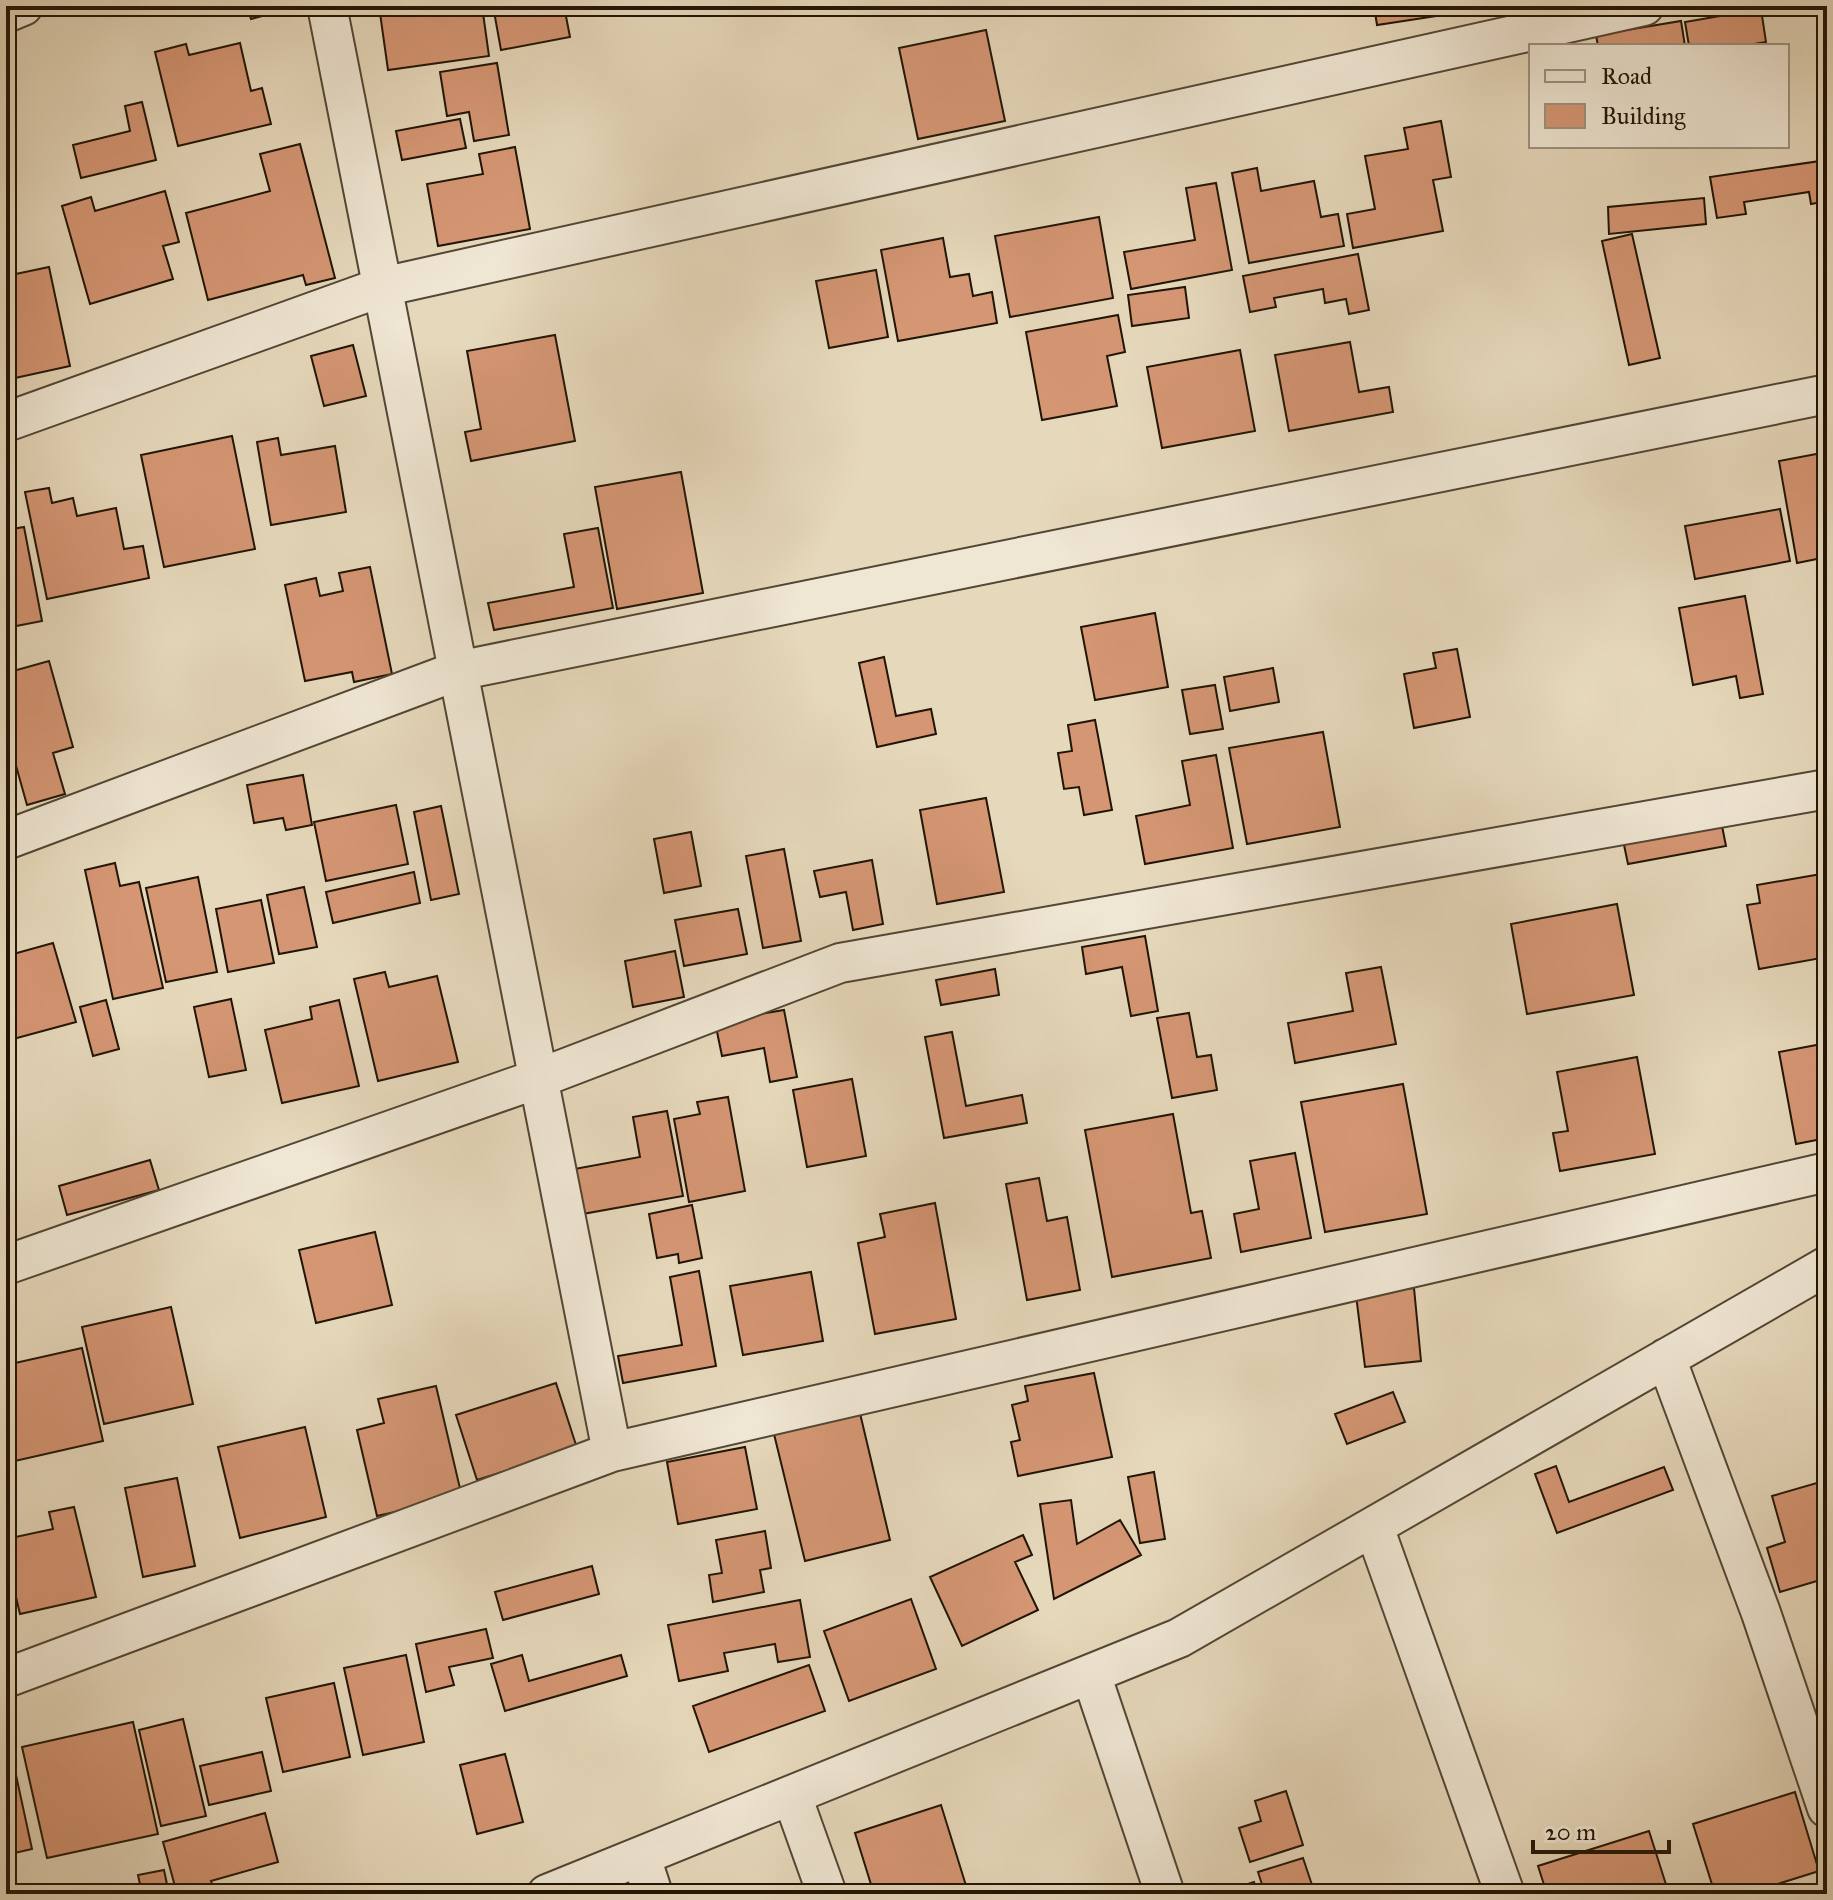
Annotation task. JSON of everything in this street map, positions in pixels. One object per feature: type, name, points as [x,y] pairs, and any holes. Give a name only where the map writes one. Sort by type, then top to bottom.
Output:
[{"type":"street","points":[[6,13],[23,6]]},
{"type":"street","points":[[327,6],[612,1452]]},
{"type":"street","points":[[6,422],[382,287],[1644,6]]},
{"type":"street","points":[[6,840],[457,671],[1827,394]]},
{"type":"street","points":[[6,1265],[537,1079],[840,963],[1827,789]]},
{"type":"street","points":[[6,1678],[612,1452],[1827,1172]]},
{"type":"street","points":[[547,1894],[1179,1638],[1827,1266]]},
{"type":"street","points":[[1666,1358],[1761,1613],[1827,1808]]},
{"type":"street","points":[[1374,1527],[1505,1894]]},
{"type":"street","points":[[1091,1674],[1165,1894]]},
{"type":"street","points":[[792,1796],[827,1894]]},
{"type":"street","points":[[641,1857],[653,1894]]},
{"type":"building","points":[[247,6],[283,6],[284,10],[251,19]]},
{"type":"building","points":[[379,6],[482,6],[489,56],[388,70]]},
{"type":"building","points":[[493,6],[564,6],[570,37],[501,50]]},
{"type":"building","points":[[1374,6],[1462,6],[1463,12],[1377,25]]},
{"type":"building","points":[[1761,9],[1766,42],[1689,44],[1685,22]]},
{"type":"building","points":[[1681,21],[1685,44],[1598,44],[1596,35]]},
{"type":"building","points":[[986,30],[1005,121],[918,139],[899,48]]},
{"type":"building","points":[[240,43],[251,91],[262,88],[271,124],[178,146],[155,52],[186,44],[189,55]]},
{"type":"building","points":[[497,63],[509,135],[474,141],[469,112],[447,116],[440,72]]},
{"type":"building","points":[[142,102],[156,160],[81,178],[73,145],[130,131],[125,106]]},
{"type":"building","points":[[460,119],[466,148],[402,160],[396,131]]},
{"type":"building","points":[[1441,121],[1451,177],[1433,180],[1443,231],[1353,248],[1347,214],[1375,209],[1365,156],[1408,149],[1404,128]]},
{"type":"building","points":[[300,144],[335,278],[306,285],[303,275],[208,300],[186,213],[270,191],[260,154]]},
{"type":"building","points":[[515,147],[530,229],[438,246],[427,184],[483,174],[479,154]]},
{"type":"building","points":[[1827,160],[1827,201],[1811,204],[1809,192],[1744,202],[1746,214],[1717,218],[1710,177]]},
{"type":"building","points":[[1257,168],[1261,191],[1314,181],[1321,217],[1338,214],[1344,246],[1249,263],[1232,173]]},
{"type":"building","points":[[1216,183],[1232,270],[1131,289],[1124,252],[1195,240],[1186,188]]},
{"type":"building","points":[[165,191],[179,242],[163,246],[173,279],[90,304],[62,206],[91,197],[95,211]]},
{"type":"building","points":[[1704,198],[1706,224],[1609,234],[1608,207]]},
{"type":"building","points":[[1099,217],[1113,298],[1010,317],[995,236]]},
{"type":"building","points":[[1632,234],[1660,358],[1629,365],[1602,241]]},
{"type":"building","points":[[943,238],[950,277],[969,274],[973,296],[992,292],[997,323],[898,341],[881,250]]},
{"type":"building","points":[[1358,254],[1369,310],[1349,314],[1346,299],[1325,303],[1323,289],[1274,298],[1276,307],[1250,312],[1243,276]]},
{"type":"building","points":[[49,267],[70,366],[6,380],[6,276]]},
{"type":"building","points":[[876,270],[888,337],[829,348],[816,281]]},
{"type":"building","points":[[1185,287],[1189,318],[1132,326],[1128,295]]},
{"type":"building","points":[[1118,315],[1125,352],[1107,356],[1117,406],[1042,420],[1026,332]]},
{"type":"building","points":[[555,335],[575,441],[471,461],[465,432],[481,429],[467,351]]},
{"type":"building","points":[[1350,342],[1359,392],[1389,387],[1393,412],[1289,431],[1275,355]]},
{"type":"building","points":[[353,345],[366,396],[324,406],[311,356]]},
{"type":"building","points":[[1240,350],[1255,431],[1162,448],[1147,367]]},
{"type":"building","points":[[232,436],[255,549],[164,567],[141,455]]},
{"type":"building","points":[[278,438],[281,455],[335,446],[346,512],[271,525],[257,442]]},
{"type":"building","points":[[1827,452],[1827,557],[1797,563],[1779,461]]},
{"type":"building","points":[[681,472],[703,593],[617,609],[595,487]]},
{"type":"building","points":[[49,488],[52,503],[73,498],[77,516],[116,508],[124,549],[143,546],[149,578],[47,599],[25,492]]},
{"type":"building","points":[[1780,509],[1790,561],[1695,579],[1685,526]]},
{"type":"building","points":[[24,527],[42,621],[6,628],[6,530]]},
{"type":"building","points":[[598,528],[613,608],[494,630],[488,603],[574,587],[564,534]]},
{"type":"building","points":[[370,567],[392,674],[354,682],[352,672],[305,681],[285,585],[316,578],[320,596],[343,591],[339,573]]},
{"type":"building","points":[[1745,596],[1763,694],[1740,698],[1736,676],[1693,685],[1679,608]]},
{"type":"building","points":[[1155,613],[1168,687],[1095,700],[1081,627]]},
{"type":"building","points":[[1457,649],[1470,717],[1414,728],[1404,674],[1436,668],[1433,653]]},
{"type":"building","points":[[884,657],[896,716],[931,709],[936,734],[877,747],[859,663]]},
{"type":"building","points":[[49,661],[73,747],[53,753],[65,794],[27,805],[6,730],[6,673]]},
{"type":"building","points":[[1273,668],[1279,702],[1230,711],[1224,677]]},
{"type":"building","points":[[1215,685],[1223,729],[1190,734],[1182,690]]},
{"type":"building","points":[[1095,720],[1112,810],[1084,815],[1079,787],[1064,789],[1058,753],[1072,751],[1068,725]]},
{"type":"building","points":[[1323,732],[1340,827],[1247,844],[1229,748]]},
{"type":"building","points":[[1216,755],[1233,848],[1145,864],[1136,816],[1190,805],[1182,761]]},
{"type":"building","points":[[303,775],[312,825],[286,830],[283,818],[254,823],[247,785]]},
{"type":"building","points":[[986,798],[1004,892],[937,904],[920,810]]},
{"type":"building","points":[[396,805],[408,864],[326,881],[314,822]]},
{"type":"building","points":[[441,806],[459,894],[431,900],[414,812]]},
{"type":"building","points":[[1721,821],[1726,846],[1628,864],[1623,840]]},
{"type":"building","points":[[691,832],[701,886],[664,893],[654,839]]},
{"type":"building","points":[[784,849],[801,941],[763,948],[746,856]]},
{"type":"building","points":[[872,860],[883,924],[853,930],[846,892],[820,897],[814,871]]},
{"type":"building","points":[[115,863],[120,886],[139,882],[163,988],[113,999],[85,870]]},
{"type":"building","points":[[414,872],[420,903],[333,923],[326,892]]},
{"type":"building","points":[[1827,873],[1827,957],[1759,969],[1747,905],[1760,903],[1757,885]]},
{"type":"building","points":[[198,877],[217,972],[166,982],[146,888]]},
{"type":"building","points":[[304,887],[317,947],[279,954],[267,895]]},
{"type":"building","points":[[261,900],[274,963],[228,972],[216,909]]},
{"type":"building","points":[[1617,904],[1634,995],[1527,1014],[1511,924]]},
{"type":"building","points":[[738,909],[747,954],[684,966],[675,920]]},
{"type":"building","points":[[1145,936],[1158,1011],[1131,1016],[1122,967],[1086,974],[1082,947]]},
{"type":"building","points":[[53,943],[76,1022],[6,1041],[6,956]]},
{"type":"building","points":[[675,951],[684,997],[633,1007],[625,961]]},
{"type":"building","points":[[1381,967],[1396,1044],[1295,1063],[1288,1023],[1353,1011],[1346,973]]},
{"type":"building","points":[[995,969],[999,995],[941,1005],[936,980]]},
{"type":"building","points":[[385,972],[389,987],[437,976],[458,1062],[378,1081],[354,979]]},
{"type":"building","points":[[231,999],[246,1070],[209,1077],[194,1007]]},
{"type":"building","points":[[106,1000],[119,1049],[93,1056],[80,1007]]},
{"type":"building","points":[[339,1000],[359,1086],[282,1103],[265,1030],[312,1019],[310,1007]]},
{"type":"building","points":[[784,1010],[797,1077],[770,1082],[764,1048],[722,1056],[715,1022]]},
{"type":"building","points":[[1189,1013],[1197,1057],[1211,1055],[1217,1090],[1172,1098],[1157,1018]]},
{"type":"building","points":[[952,1032],[966,1106],[1022,1095],[1027,1123],[944,1138],[925,1037]]},
{"type":"building","points":[[1827,1043],[1827,1138],[1796,1144],[1779,1052]]},
{"type":"building","points":[[1637,1057],[1655,1154],[1560,1171],[1553,1133],[1568,1131],[1557,1072]]},
{"type":"building","points":[[852,1079],[866,1156],[807,1167],[793,1090]]},
{"type":"building","points":[[1403,1084],[1427,1214],[1325,1232],[1301,1102]]},
{"type":"building","points":[[728,1097],[745,1191],[689,1202],[674,1119],[700,1114],[697,1102]]},
{"type":"building","points":[[667,1111],[683,1196],[577,1215],[569,1170],[640,1157],[633,1117]]},
{"type":"building","points":[[1173,1114],[1191,1213],[1202,1211],[1211,1258],[1112,1277],[1085,1130]]},
{"type":"building","points":[[1295,1153],[1311,1238],[1241,1252],[1234,1214],[1259,1209],[1250,1161]]},
{"type":"building","points":[[150,1160],[159,1190],[67,1215],[59,1186]]},
{"type":"building","points":[[1039,1178],[1047,1221],[1067,1217],[1080,1290],[1027,1300],[1006,1184]]},
{"type":"building","points":[[935,1203],[956,1319],[875,1334],[858,1243],[885,1237],[880,1214]]},
{"type":"building","points":[[692,1205],[702,1258],[679,1263],[678,1254],[657,1258],[649,1214]]},
{"type":"building","points":[[375,1232],[392,1305],[316,1323],[299,1250]]},
{"type":"building","points":[[699,1271],[716,1366],[623,1383],[618,1356],[682,1345],[670,1277]]},
{"type":"building","points":[[811,1272],[823,1341],[743,1355],[730,1286]]},
{"type":"building","points":[[1414,1288],[1421,1361],[1365,1367],[1356,1295]]},
{"type":"building","points":[[171,1307],[193,1404],[104,1424],[82,1327]]},
{"type":"building","points":[[82,1348],[103,1441],[6,1463],[6,1365]]},
{"type":"building","points":[[1094,1373],[1112,1457],[1018,1476],[1011,1442],[1020,1440],[1012,1405],[1028,1401],[1025,1386]]},
{"type":"building","points":[[556,1383],[577,1448],[477,1480],[456,1415]]},
{"type":"building","points":[[436,1386],[462,1497],[377,1516],[357,1430],[384,1423],[378,1399]]},
{"type":"building","points":[[1393,1392],[1405,1422],[1347,1444],[1335,1414]]},
{"type":"building","points":[[859,1409],[890,1540],[805,1561],[773,1430]]},
{"type":"building","points":[[305,1427],[326,1517],[240,1538],[218,1447]]},
{"type":"building","points":[[745,1447],[757,1509],[678,1524],[667,1462]]},
{"type":"building","points":[[1556,1466],[1569,1502],[1664,1467],[1673,1490],[1557,1533],[1535,1474]]},
{"type":"building","points":[[1154,1472],[1165,1539],[1140,1543],[1128,1477]]},
{"type":"building","points":[[177,1478],[195,1566],[143,1577],[125,1488]]},
{"type":"building","points":[[1827,1480],[1827,1578],[1780,1592],[1767,1548],[1785,1542],[1772,1496]]},
{"type":"building","points":[[1071,1500],[1077,1544],[1120,1520],[1141,1555],[1054,1599],[1040,1504]]},
{"type":"building","points":[[74,1507],[96,1597],[20,1614],[6,1555],[6,1539],[53,1529],[49,1512]]},
{"type":"building","points":[[765,1531],[771,1568],[760,1570],[764,1592],[713,1602],[709,1575],[722,1573],[716,1540]]},
{"type":"building","points":[[1023,1535],[1032,1555],[1015,1562],[1038,1610],[962,1646],[930,1577]]},
{"type":"building","points":[[592,1566],[599,1594],[503,1620],[495,1592]]},
{"type":"building","points":[[911,1599],[936,1669],[849,1701],[824,1631]]},
{"type":"building","points":[[800,1600],[810,1657],[778,1662],[775,1644],[724,1653],[728,1671],[679,1681],[668,1625]]},
{"type":"building","points":[[486,1629],[493,1658],[449,1667],[454,1685],[426,1692],[416,1644]]},
{"type":"building","points":[[406,1655],[424,1742],[363,1755],[344,1668]]},
{"type":"building","points":[[522,1655],[529,1681],[621,1655],[627,1676],[505,1711],[491,1664]]},
{"type":"building","points":[[809,1665],[825,1711],[709,1752],[693,1706]]},
{"type":"building","points":[[334,1683],[350,1757],[283,1772],[266,1698]]},
{"type":"building","points":[[183,1719],[206,1816],[161,1826],[139,1730]]},
{"type":"building","points":[[133,1722],[158,1834],[47,1858],[22,1747]]},
{"type":"building","points":[[262,1752],[271,1791],[209,1805],[200,1766]]},
{"type":"building","points":[[505,1754],[523,1822],[477,1834],[460,1765]]},
{"type":"building","points":[[16,1775],[32,1849],[6,1855],[6,1777]]},
{"type":"building","points":[[1286,1791],[1303,1845],[1250,1862],[1239,1828],[1261,1821],[1255,1801]]},
{"type":"building","points":[[1795,1792],[1819,1871],[1746,1894],[1715,1894],[1693,1824]]},
{"type":"building","points":[[941,1805],[968,1892],[912,1894],[910,1887],[874,1894],[855,1833]]},
{"type":"building","points":[[265,1813],[278,1862],[211,1881],[213,1886],[177,1894],[163,1842]]},
{"type":"building","points":[[1649,1831],[1669,1894],[1547,1894],[1538,1866]]},
{"type":"building","points":[[1303,1858],[1315,1894],[1265,1894],[1258,1872]]},
{"type":"building","points":[[164,1870],[169,1894],[142,1894],[138,1875]]},
{"type":"building","points":[[1254,1882],[1258,1894],[1216,1894]]}]
